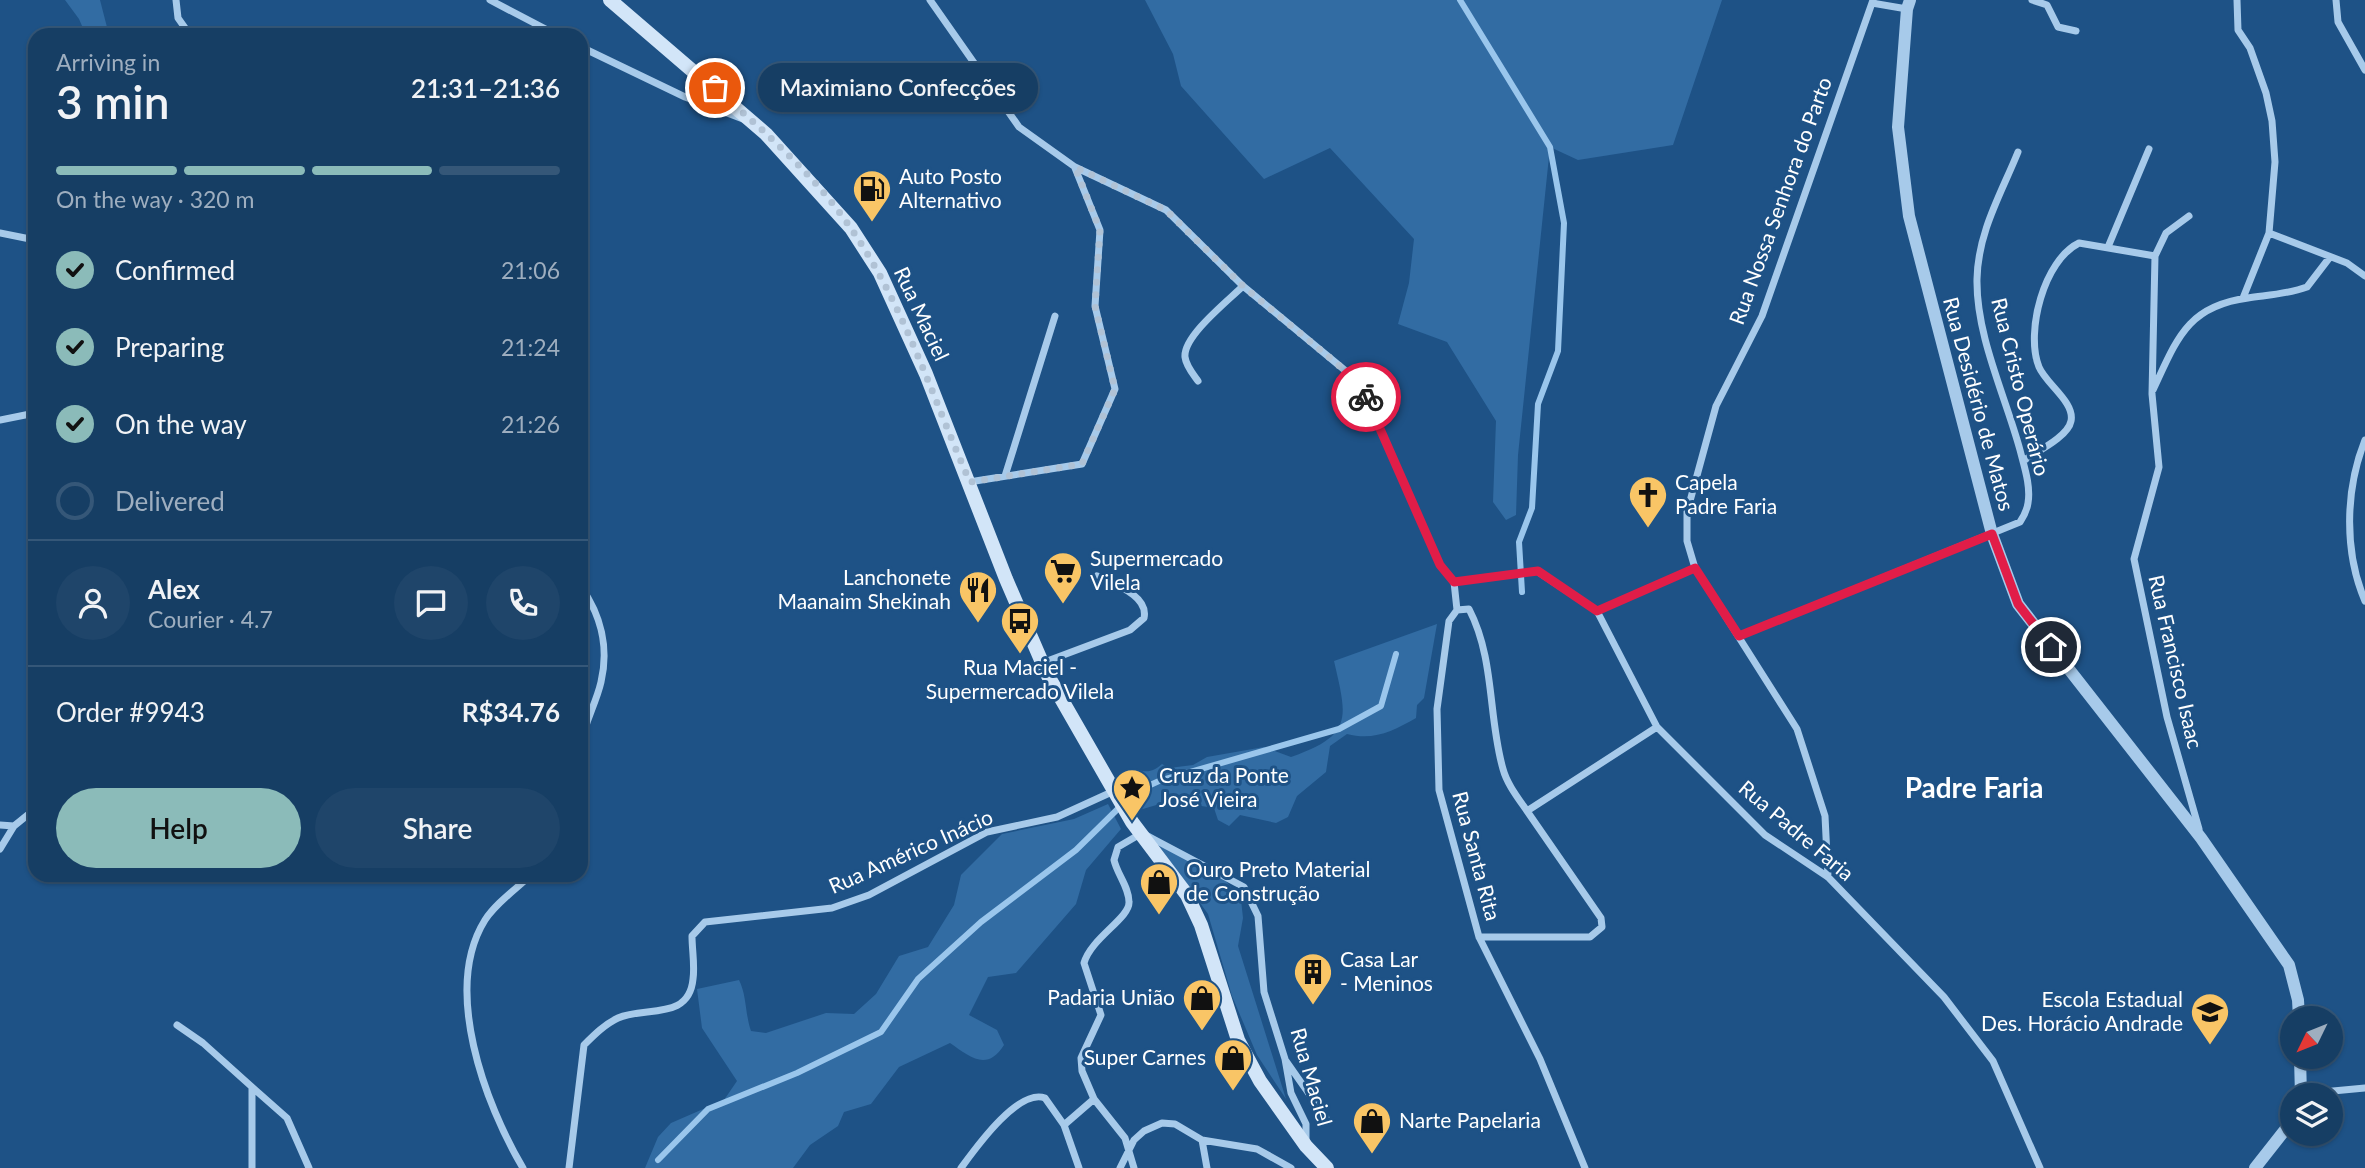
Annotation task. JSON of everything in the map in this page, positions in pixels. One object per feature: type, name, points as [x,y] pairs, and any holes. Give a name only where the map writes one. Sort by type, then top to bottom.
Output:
[{"type":"main road","name":"Rua Maciel","points":[[610,0],[757,125],[831,203],[880,273],[926,374],[1042,663],[1117,797],[1188,895],[1201,925],[1238,1040],[1259,1081],[1321,1167]]},
{"type":"street","points":[[176,0],[178,18],[185,28]]},
{"type":"street","points":[[490,0],[544,28]]},
{"type":"street","name":"Rua Santa Rita","points":[[930,0],[1018,127],[1075,167],[1166,210],[1243,286],[1347,372],[1364,394],[1440,565],[1454,582],[1457,610],[1449,621],[1437,709],[1439,790],[1479,937],[1540,1059],[1585,1168]]},
{"type":"street","points":[[2032,0],[2047,5],[2059,27],[2076,31]]},
{"type":"street","points":[[2237,0],[2238,30],[2250,48],[2272,121],[2275,162],[2269,233],[2243,298]]},
{"type":"street","points":[[2336,0],[2342,29],[2365,70]]},
{"type":"street","points":[[1873,2],[1909,5]]},
{"type":"street","name":"Rua Nossa Senhora do Parto","points":[[1828,877],[1825,816],[1797,729],[1695,568],[1687,541],[1687,512],[1716,406],[1762,316],[1873,2]]},
{"type":"street","name":"Rua Desidério de Matos","points":[[1909,5],[1898,127],[1909,216],[1992,534],[2018,604],[2201,838],[2289,965],[2298,1006]]},
{"type":"street","points":[[588,50],[685,97],[757,125]]},
{"type":"street","points":[[2108,247],[2149,149]]},
{"type":"street","name":"Rua Cristo Operário","points":[[1992,534],[2020,522],[2026,512],[2028,489],[2023,461],[1992,356],[1977,282],[1979,251],[1987,222],[2018,152]]},
{"type":"street","points":[[970,482],[1082,464],[1115,389],[1095,306],[1100,230],[1075,167]]},
{"type":"street","points":[[2023,461],[2065,432],[2072,417],[2070,410],[2046,381],[2038,364],[2035,345],[2038,314],[2050,271],[2070,247],[2079,243],[2155,256],[2166,233],[2189,216]]},
{"type":"street","points":[[0,233],[28,239]]},
{"type":"street","points":[[2269,233],[2356,268],[2365,276]]},
{"type":"street","name":"Rua Francisco Isaac","points":[[2155,256],[2152,394],[2160,467],[2134,559],[2167,717],[2201,838]]},
{"type":"street","points":[[2152,394],[2172,349],[2191,320],[2219,304],[2307,287],[2330,257]]},
{"type":"street","points":[[1198,381],[1185,356],[1187,347],[1204,324],[1243,286]]},
{"type":"street","points":[[1004,476],[1055,316]]},
{"type":"street","points":[[0,420],[28,414]]},
{"type":"street","points":[[2365,440],[2352,486],[2351,518],[2355,576],[2365,601]]},
{"type":"street","points":[[1739,636],[1992,534]]},
{"type":"street","points":[[1597,611],[1695,568]]},
{"type":"street","name":"Rua Padre Faria","points":[[1454,582],[1487,575],[1538,571],[1597,611],[1657,727],[1765,835],[1795,858],[1828,877],[1944,997],[1993,1061],[2040,1168]]},
{"type":"street","points":[[1042,663],[1129,630],[1144,618],[1143,606],[1130,592],[1097,576]]},
{"type":"street","points":[[588,600],[596,614],[604,645],[601,682],[588,724]]},
{"type":"street","points":[[1457,610],[1469,609],[1477,623],[1490,683],[1503,769],[1527,811],[1601,918],[1602,927],[1590,937],[1479,937]]},
{"type":"street","points":[[1527,811],[1657,727]]},
{"type":"street","name":"Rua Américo Inácio","points":[[569,1168],[584,1045],[620,1017],[664,1012],[679,1006],[689,995],[693,980],[692,936],[705,922],[832,908],[869,895],[987,832],[1057,817],[1117,797]]},
{"type":"street","points":[[0,849],[14,826],[28,815]]},
{"type":"street","points":[[0,825],[14,826]]},
{"type":"street","points":[[1134,1168],[1129,1147],[1119,1128],[1094,1099],[1082,1071],[1081,1058],[1101,1015],[1084,963],[1097,939],[1128,910],[1130,900],[1114,860],[1118,847],[1137,828]]},
{"type":"street","name":"Rua Maciel","points":[[1137,828],[1244,887],[1258,916],[1264,992],[1285,1059],[1291,1093],[1306,1124],[1306,1146]]},
{"type":"street","points":[[523,1168],[500,1126],[486,1086],[467,1010],[465,988],[472,949],[487,918],[524,882]]},
{"type":"street","points":[[177,1025],[203,1043],[287,1118],[309,1168]]},
{"type":"street","points":[[1285,1059],[1326,1118]]},
{"type":"street","points":[[252,1087],[252,1168]]},
{"type":"street","points":[[2343,1090],[2365,1088]]},
{"type":"street","points":[[961,1168],[1006,1114],[1031,1097],[1045,1098],[1064,1125],[1079,1168]]},
{"type":"street","points":[[1064,1125],[1094,1099]]},
{"type":"street","points":[[1120,1168],[1129,1147],[1144,1131],[1162,1123],[1175,1124],[1202,1140],[1257,1149],[1291,1168]]},
{"type":"street","points":[[2255,1168],[2280,1136]]},
{"type":"street","points":[[1202,1140],[1207,1168]]},
{"type":"shaded area","points":[[65,0],[100,0],[107,28],[83,28]]},
{"type":"shaded area","points":[[1145,0],[1722,0],[1673,145],[1578,160],[1550,147],[1518,455],[1516,515],[1506,520],[1493,502],[1496,421],[1447,342],[1398,324],[1409,283],[1414,239],[1330,148],[1264,179],[1181,86],[1173,54]]},
{"type":"shaded area","points":[[1437,624],[1424,698],[1417,705],[1416,718],[1391,731],[1375,735],[1347,734],[1330,746],[1326,772],[1297,796],[1288,817],[1276,823],[1240,815],[1229,826],[1218,820],[1214,808],[1170,801],[1136,811],[1119,782],[1136,769],[1150,771],[1162,764],[1169,768],[1193,765],[1207,757],[1264,747],[1291,757],[1311,749],[1336,732],[1341,722],[1342,697],[1334,661]]},
{"type":"shaded area","points":[[1108,804],[1121,829],[1086,870],[1076,904],[1016,973],[988,977],[969,1015],[997,1030],[1004,1045],[998,1053],[985,1060],[978,1059],[950,1043],[899,1067],[871,1104],[844,1112],[838,1126],[810,1145],[793,1168],[645,1168],[658,1137],[671,1123],[724,1100],[737,1081],[702,1028],[697,989],[739,980],[751,1031],[766,1033],[826,1013],[854,1014],[876,994],[899,956],[928,947],[954,905],[961,875],[1002,834],[1074,819]]},
{"type":"shaded area","points":[[1149,832],[1172,849],[1222,876],[1241,900],[1243,918],[1238,946],[1286,1099],[1257,1055],[1232,996],[1208,914]]},
{"type":"waterway","points":[[1460,0],[1550,147],[1564,223],[1558,351],[1538,404],[1532,508],[1519,542],[1522,592]]},
{"type":"waterway","points":[[658,1160],[708,1109],[797,1073],[881,1032],[918,979],[981,922],[1076,850],[1135,792],[1159,781],[1339,729],[1381,706],[1396,654]]},
{"type":"way so far","points":[[715,88],[795,163],[851,228],[880,273],[926,374],[970,482],[1082,464],[1115,389],[1095,306],[1100,230],[1075,167],[1166,210],[1243,286],[1347,372],[1366,397]]},
{"type":"place","name":"Maximiano Confecções","points":[[715,88]]},
{"type":"place","name":"Auto Posto Alternativo","points":[[872,223]]},
{"type":"place","name":"Capela Padre Faria","points":[[1648,529]]},
{"type":"place","name":"Supermercado Vilela","points":[[1063,605]]},
{"type":"place","name":"Lanchonete Maanaim Shekinah","points":[[978,624]]},
{"type":"place","name":"Rua Maciel - Supermercado Vilela","points":[[1020,655]]},
{"type":"place","name":"Cruz da Ponte José Vieira","points":[[1132,822]]},
{"type":"place","name":"Ouro Preto Material de Construção","points":[[1159,916]]},
{"type":"place","name":"Casa Lar - Meninos","points":[[1313,1006]]},
{"type":"place","name":"Padaria União","points":[[1202,1032]]},
{"type":"place","name":"Escola Estadual Des. Horácio Andrade","points":[[2210,1046]]},
{"type":"place","name":"Super Carnes","points":[[1233,1092]]},
{"type":"place","name":"Narte Papelaria","points":[[1372,1155]]},
{"type":"district","name":"Padre Faria","points":[[1974,788]]},
{"type":"route","points":[[1366,397],[1440,565],[1454,582],[1487,575],[1538,571],[1597,611],[1695,568],[1739,636],[1992,534],[2018,604],[2051,647]]}]
